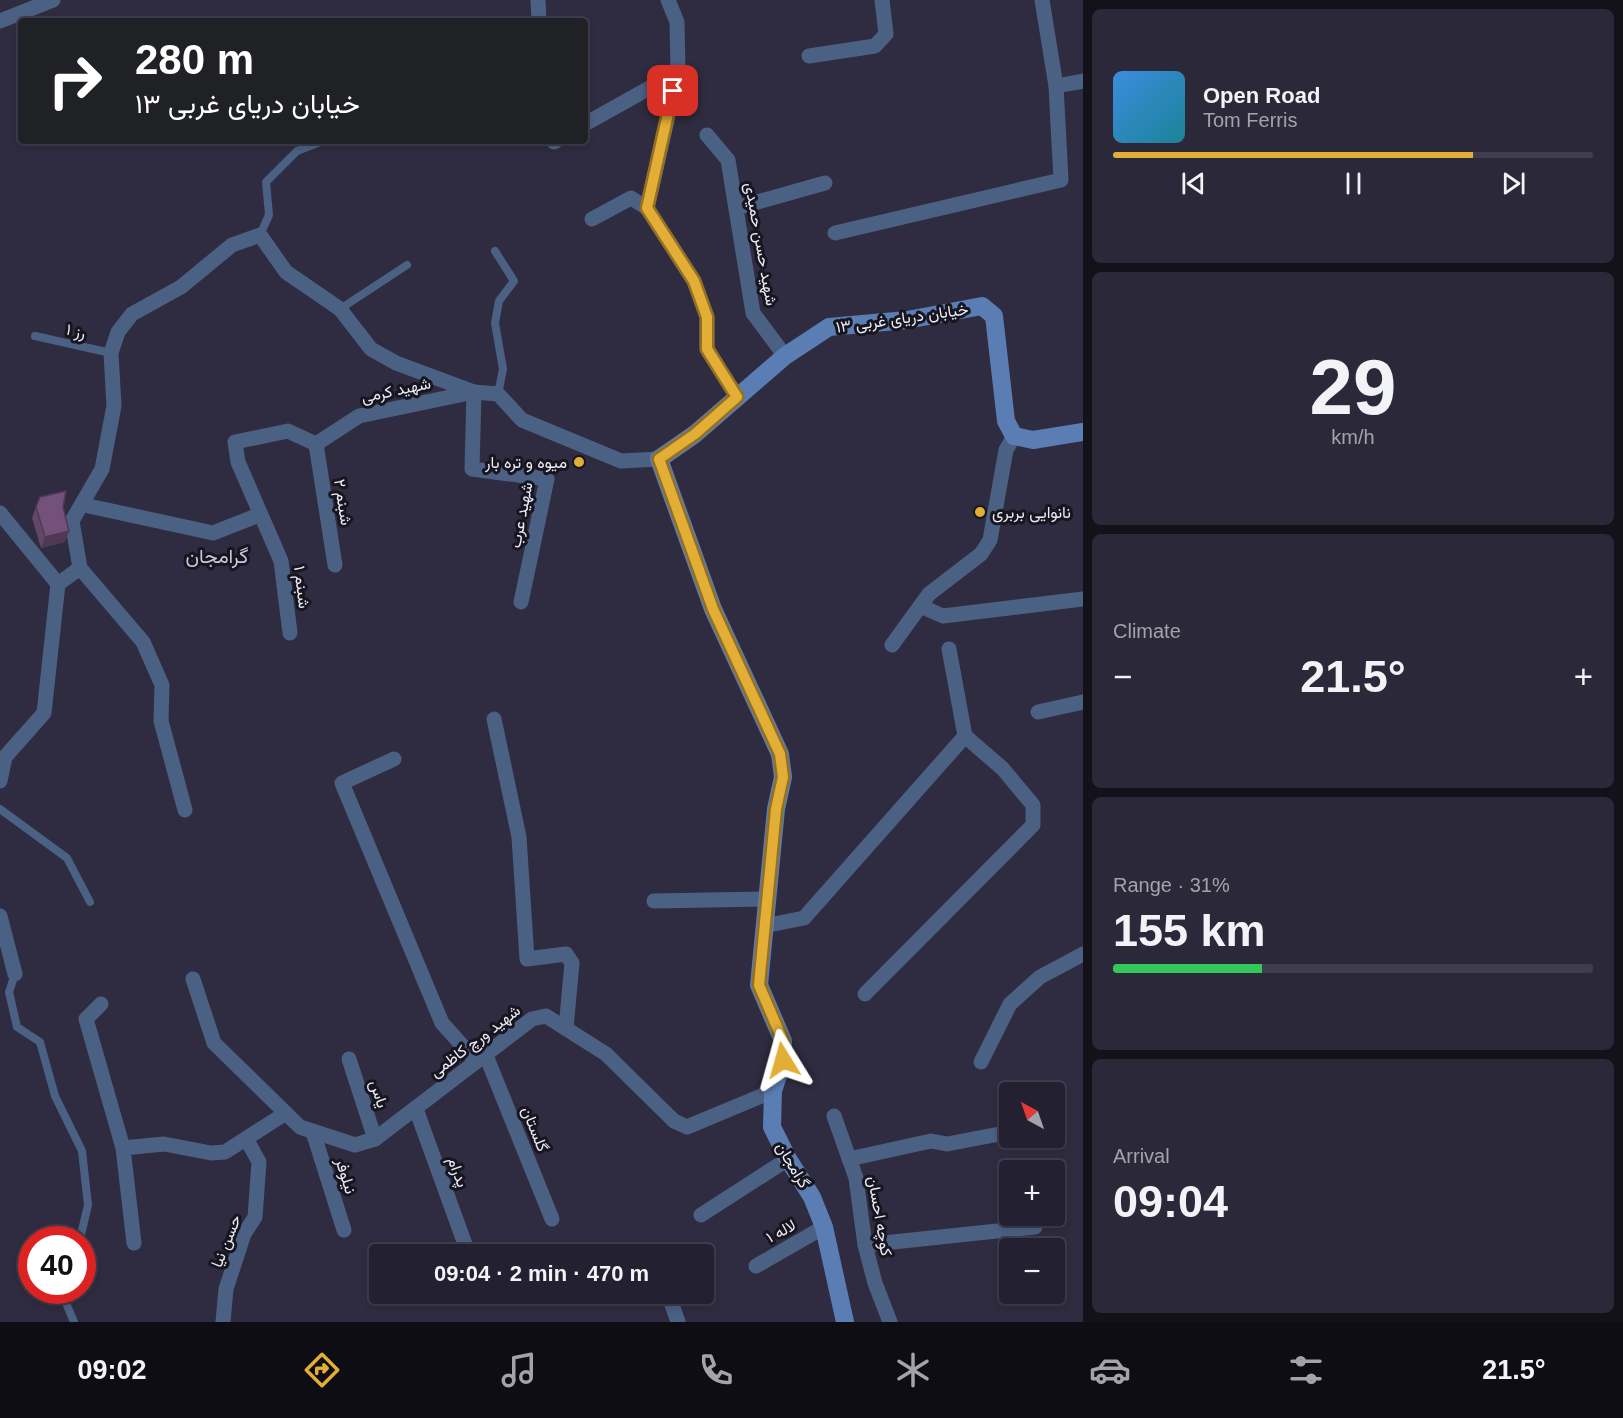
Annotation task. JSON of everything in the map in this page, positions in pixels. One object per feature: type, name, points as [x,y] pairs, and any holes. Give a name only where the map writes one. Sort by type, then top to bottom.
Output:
[{"type":"street","points":[[0,21],[52,0]]},
{"type":"street","points":[[538,0],[539,18]]},
{"type":"street","points":[[647,208],[678,72],[677,22],[668,0]]},
{"type":"street","points":[[809,56],[875,46],[886,34],[882,0]]},
{"type":"street","points":[[835,232],[1061,180],[1056,86],[1042,0]]},
{"type":"street","points":[[588,122],[678,72]]},
{"type":"street","points":[[1056,86],[1083,81]]},
{"type":"street","name":"شهید حسن حمیدی","points":[[707,135],[728,160],[753,314],[785,356]]},
{"type":"street","points":[[736,208],[825,183]]},
{"type":"street","points":[[592,219],[631,198],[647,208],[694,281],[707,317],[707,349],[737,397]]},
{"type":"street","points":[[185,810],[162,721],[162,685],[143,642],[80,568],[72,521],[84,505],[102,469],[114,406],[111,353],[118,332],[132,314],[181,286],[232,245],[260,235],[286,272],[340,309],[371,349],[396,363],[474,392],[498,394],[522,420],[621,461],[659,459]]},
{"type":"street","name":"خیابان دریای غربی ۱۳","points":[[659,459],[695,434],[785,356],[829,327],[907,320],[982,306],[994,316],[1006,421],[1014,436]]},
{"type":"street","name":"شهید کرمی","points":[[316,444],[359,416],[474,392]]},
{"type":"street","name":"شهید عرب","points":[[474,392],[472,470],[547,479],[521,602]]},
{"type":"street","points":[[84,505],[213,533],[259,515],[238,462],[235,442],[288,431],[316,444]]},
{"type":"street","points":[[892,645],[924,603],[928,594],[981,554],[990,540],[1006,450],[1014,436],[1033,440],[1083,432]]},
{"type":"street","name":"شبنم ۲","points":[[316,444],[335,566]]},
{"type":"street","name":"گرامجان","points":[[659,459],[713,609],[780,754],[783,777],[776,809],[759,985],[783,1041],[783,1060],[773,1090],[772,1127],[788,1159],[812,1197],[824,1227],[845,1322]]},
{"type":"street","points":[[0,513],[58,584],[44,713],[5,757],[0,781]]},
{"type":"street","name":"شبنم ۱","points":[[259,515],[281,561],[290,633]]},
{"type":"street","points":[[58,584],[80,568]]},
{"type":"street","points":[[924,603],[927,609],[943,616],[1083,599]]},
{"type":"street","points":[[865,994],[1033,825],[1033,805],[1004,769],[965,736],[949,649]]},
{"type":"street","points":[[1038,712],[1083,702]]},
{"type":"street","points":[[494,719],[519,837],[527,959],[566,954],[572,963],[566,1028]]},
{"type":"street","points":[[764,926],[804,918],[965,736]]},
{"type":"street","points":[[394,759],[342,783],[442,1023],[481,1057]]},
{"type":"street","points":[[654,900],[767,899]]},
{"type":"street","points":[[0,916],[15,974]]},
{"type":"street","points":[[981,1062],[1010,1004],[1040,977],[1083,954]]},
{"type":"street","points":[[193,979],[214,1043],[300,1126],[356,1144],[375,1139]]},
{"type":"street","points":[[101,1004],[86,1019],[123,1148],[134,1243]]},
{"type":"street","name":"شهید ورچ کاظمی","points":[[375,1139],[532,1019],[546,1016],[606,1054],[674,1121],[687,1126],[773,1090]]},
{"type":"street","name":"گلستان","points":[[481,1057],[552,1219]]},
{"type":"street","name":"یاس","points":[[349,1059],[375,1139]]},
{"type":"street","name":"پدرام","points":[[416,1109],[465,1244]]},
{"type":"street","points":[[123,1148],[164,1144],[210,1153],[225,1152],[286,1113]]},
{"type":"street","name":"کوچه احسان","points":[[834,1116],[856,1178],[865,1245],[874,1283],[890,1322]]},
{"type":"street","name":"نیلوفر","points":[[313,1132],[344,1230]]},
{"type":"street","points":[[849,1159],[931,1141],[947,1144],[999,1134]]},
{"type":"street","name":"حسن نیا","points":[[222,1322],[226,1289],[244,1234],[255,1217],[259,1162],[247,1140]]},
{"type":"street","points":[[701,1215],[788,1159]]},
{"type":"street","name":"لاله ۱","points":[[756,1266],[824,1227]]},
{"type":"street","points":[[865,1245],[1035,1227]]},
{"type":"street","points":[[672,1304],[678,1322]]},
{"type":"lane","points":[[260,235],[269,215],[266,182],[297,151],[315,144]]},
{"type":"lane","points":[[495,251],[514,281],[499,301],[495,323],[503,369],[498,394]]},
{"type":"lane","points":[[340,309],[407,265]]},
{"type":"lane","name":"رز ۱","points":[[35,336],[111,353]]},
{"type":"lane","points":[[0,809],[67,858],[90,902]]},
{"type":"lane","points":[[15,974],[9,992],[17,1027],[40,1042],[55,1095],[82,1151],[88,1205],[83,1226]]},
{"type":"lane","points":[[66,1304],[74,1322]]},
{"type":"building","points":[[66,491],[63,507],[69,531],[45,537],[36,507],[40,497]]},
{"type":"place","name":"میوه و تره بار","points":[[579,462]]},
{"type":"place","name":"نانوایی بربری","points":[[980,512]]},
{"type":"district","name":"گرامجان","points":[[217,556]]},
{"type":"route","points":[[673,91],[647,208],[694,281],[707,317],[707,349],[737,397],[695,434],[659,459],[713,609],[780,754],[783,777],[776,809],[759,985],[783,1041],[783,1060]]}]
